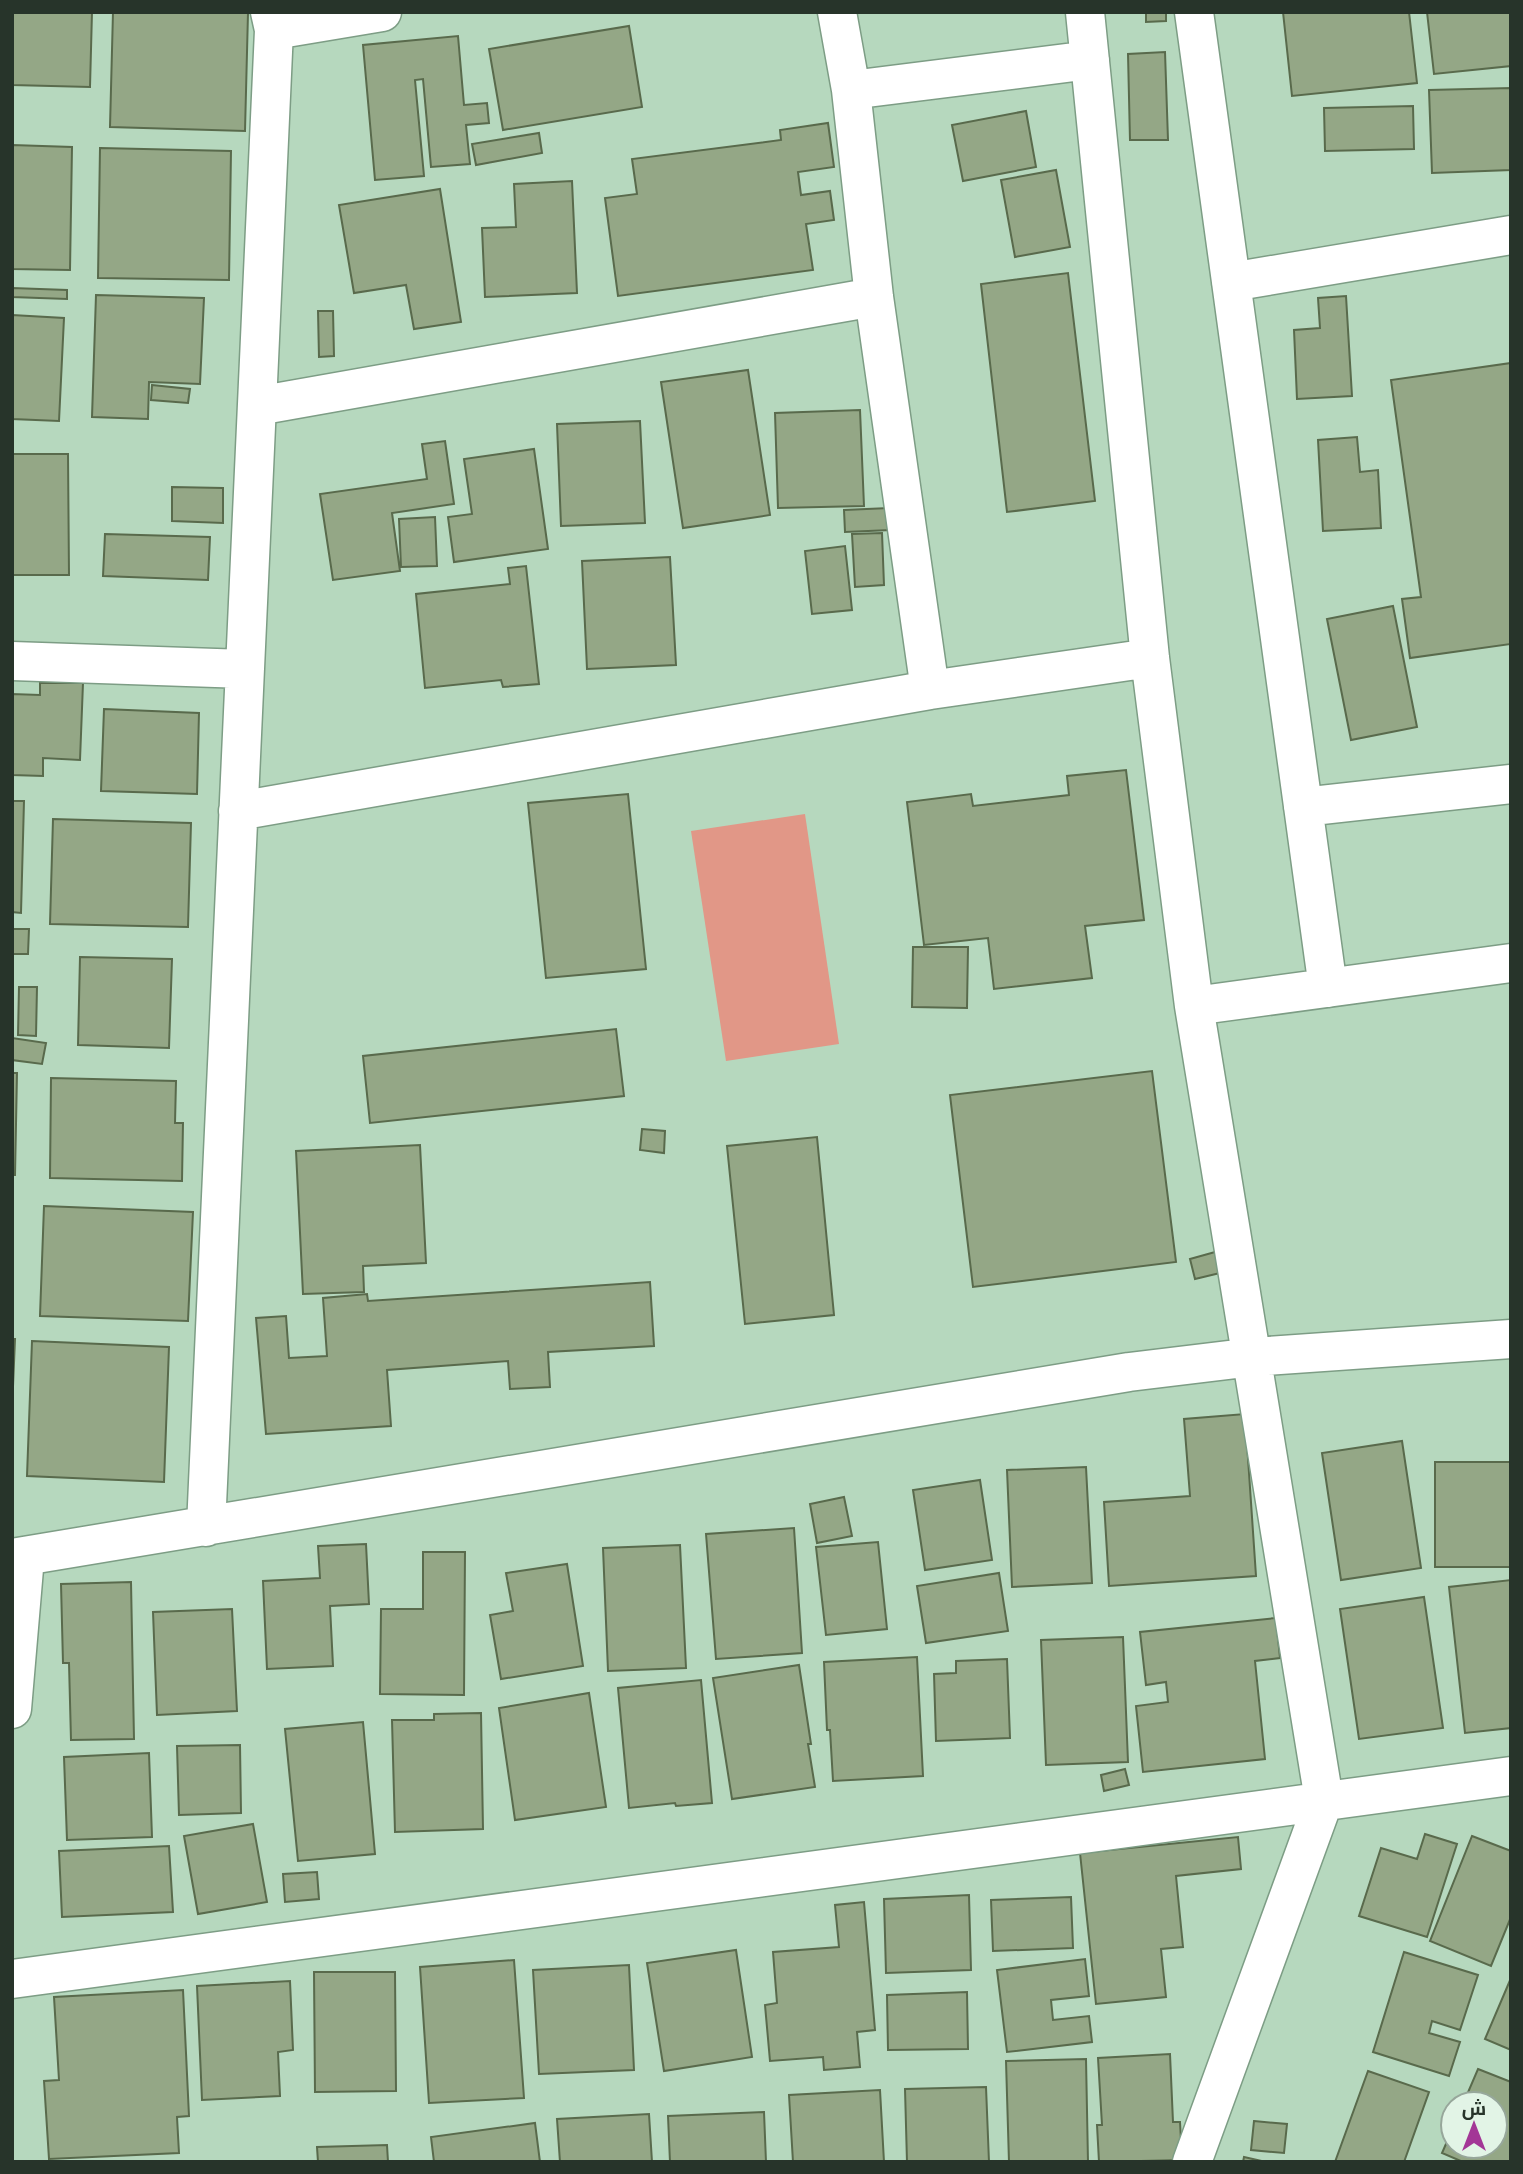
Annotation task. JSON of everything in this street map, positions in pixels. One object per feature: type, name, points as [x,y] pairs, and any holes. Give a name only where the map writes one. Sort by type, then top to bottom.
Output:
[{"type":"street","points":[[206,1527],[272,21],[382,12]]},
{"type":"street","points":[[836,12],[851,90],[874,297],[930,691]]},
{"type":"street","points":[[1086,12],[1150,658],[1194,1006],[1324,1800],[1192,2162]]},
{"type":"street","points":[[1194,12],[1328,988]]},
{"type":"street","points":[[851,90],[1090,60]]},
{"type":"street","points":[[1231,282],[1511,235]]},
{"type":"street","points":[[257,406],[874,297]]},
{"type":"street","points":[[238,811],[930,691],[1150,658]]},
{"type":"street","points":[[12,661],[245,669]]},
{"type":"street","points":[[1303,807],[1511,784]]},
{"type":"street","points":[[1194,1006],[1511,963]]},
{"type":"street","points":[[12,1709],[19,1558],[1129,1372],[1253,1357],[1511,1339]]},
{"type":"street","points":[[12,1979],[1511,1776]]},
{"type":"shaded area","points":[[805,814],[839,1044],[726,1061],[691,831]]},
{"type":"building","points":[[12,12],[92,12],[90,87],[12,85]]},
{"type":"building","points":[[113,12],[248,13],[245,131],[110,127]]},
{"type":"building","points":[[1146,12],[1166,12],[1166,21],[1146,22]]},
{"type":"building","points":[[1283,12],[1409,12],[1417,83],[1292,96]]},
{"type":"building","points":[[1427,12],[1511,12],[1511,66],[1434,74]]},
{"type":"building","points":[[629,26],[642,107],[503,130],[489,49]]},
{"type":"building","points":[[458,36],[464,105],[487,103],[489,123],[466,125],[470,164],[431,167],[423,79],[415,80],[424,176],[375,180],[363,45]]},
{"type":"building","points":[[1165,52],[1168,140],[1130,140],[1128,54]]},
{"type":"building","points":[[1511,88],[1511,170],[1432,173],[1429,90]]},
{"type":"building","points":[[1413,106],[1414,149],[1325,151],[1324,108]]},
{"type":"building","points":[[1026,111],[1036,167],[963,181],[952,125]]},
{"type":"building","points":[[828,123],[834,167],[798,172],[801,195],[830,191],[834,220],[806,224],[813,270],[618,296],[605,198],[637,194],[632,159],[781,140],[780,130]]},
{"type":"building","points":[[539,133],[542,153],[476,165],[472,144]]},
{"type":"building","points":[[12,145],[72,147],[70,270],[12,269]]},
{"type":"building","points":[[100,148],[231,151],[229,280],[98,278]]},
{"type":"building","points":[[1056,170],[1070,247],[1015,257],[1001,180]]},
{"type":"building","points":[[572,181],[577,293],[485,297],[482,228],[516,227],[514,184]]},
{"type":"building","points":[[440,189],[461,322],[414,329],[406,285],[354,293],[339,205]]},
{"type":"building","points":[[1068,273],[1095,501],[1007,512],[981,284]]},
{"type":"building","points":[[12,288],[67,290],[67,299],[12,297]]},
{"type":"building","points":[[96,295],[204,298],[200,384],[149,382],[148,419],[92,417]]},
{"type":"building","points":[[1346,296],[1352,396],[1297,399],[1294,330],[1320,328],[1318,298]]},
{"type":"building","points":[[318,311],[333,311],[334,356],[319,357]]},
{"type":"building","points":[[12,315],[64,318],[59,421],[12,419]]},
{"type":"building","points":[[1511,363],[1511,644],[1410,658],[1402,599],[1421,597],[1391,380]]},
{"type":"building","points":[[748,370],[770,515],[683,528],[661,382]]},
{"type":"building","points":[[152,385],[190,389],[188,403],[151,400]]},
{"type":"building","points":[[860,410],[864,506],[778,508],[775,413]]},
{"type":"building","points":[[640,421],[645,523],[561,526],[557,424]]},
{"type":"building","points":[[1357,437],[1360,472],[1378,470],[1381,528],[1323,531],[1318,440]]},
{"type":"building","points":[[445,441],[454,504],[392,513],[400,571],[333,580],[320,494],[427,479],[422,444]]},
{"type":"building","points":[[534,449],[548,549],[454,562],[448,517],[472,514],[464,459]]},
{"type":"building","points":[[12,454],[68,454],[69,575],[12,575]]},
{"type":"building","points":[[172,487],[223,488],[223,523],[172,521]]},
{"type":"building","points":[[889,508],[891,530],[845,532],[844,510]]},
{"type":"building","points":[[435,517],[437,566],[401,567],[399,519]]},
{"type":"building","points":[[882,533],[884,585],[855,587],[852,534]]},
{"type":"building","points":[[105,534],[210,537],[208,580],[103,576]]},
{"type":"building","points":[[845,546],[852,610],[812,614],[805,551]]},
{"type":"building","points":[[670,557],[676,665],[587,669],[582,561]]},
{"type":"building","points":[[526,566],[539,684],[503,687],[501,680],[425,688],[416,594],[510,584],[508,568]]},
{"type":"building","points":[[1393,606],[1417,727],[1351,740],[1327,619]]},
{"type":"building","points":[[40,683],[83,683],[80,760],[43,758],[43,776],[12,775],[12,694],[40,695]]},
{"type":"building","points":[[104,709],[199,713],[197,794],[101,791]]},
{"type":"building","points":[[1126,770],[1144,920],[1085,926],[1092,978],[994,989],[988,938],[924,945],[907,802],[971,794],[973,806],[1069,795],[1067,776]]},
{"type":"building","points":[[628,794],[646,969],[546,978],[528,803]]},
{"type":"building","points":[[12,801],[24,801],[21,913],[12,912]]},
{"type":"building","points":[[53,819],[191,823],[188,927],[50,924]]},
{"type":"building","points":[[12,929],[29,929],[28,954],[12,954]]},
{"type":"building","points":[[913,947],[968,947],[967,1008],[912,1007]]},
{"type":"building","points":[[80,957],[172,959],[169,1048],[78,1045]]},
{"type":"building","points":[[19,987],[37,987],[36,1036],[18,1035]]},
{"type":"building","points":[[616,1029],[624,1096],[370,1123],[363,1056]]},
{"type":"building","points":[[12,1038],[46,1043],[42,1064],[12,1060]]},
{"type":"building","points":[[1152,1071],[1176,1262],[973,1287],[950,1095]]},
{"type":"building","points":[[12,1073],[17,1073],[15,1175],[12,1175]]},
{"type":"building","points":[[51,1078],[176,1081],[175,1123],[183,1123],[182,1181],[50,1178]]},
{"type":"building","points":[[642,1129],[665,1131],[664,1153],[640,1150]]},
{"type":"building","points":[[817,1137],[834,1315],[745,1324],[727,1146]]},
{"type":"building","points":[[420,1145],[426,1263],[363,1266],[364,1292],[303,1294],[296,1151]]},
{"type":"building","points":[[44,1206],[193,1212],[188,1321],[40,1316]]},
{"type":"building","points":[[1215,1252],[1220,1273],[1195,1279],[1190,1259]]},
{"type":"building","points":[[650,1282],[654,1346],[548,1352],[550,1387],[510,1389],[508,1361],[387,1370],[391,1426],[266,1434],[256,1318],[286,1316],[289,1358],[327,1356],[323,1298],[367,1294],[368,1301]]},
{"type":"building","points":[[12,1339],[15,1339],[12,1410]]},
{"type":"building","points":[[32,1341],[169,1347],[164,1482],[27,1476]]},
{"type":"building","points":[[1245,1414],[1256,1576],[1109,1586],[1104,1502],[1190,1496],[1184,1419]]},
{"type":"building","points":[[1402,1441],[1421,1568],[1341,1580],[1322,1453]]},
{"type":"building","points":[[1435,1462],[1511,1462],[1511,1567],[1435,1567]]},
{"type":"building","points":[[1086,1467],[1092,1583],[1012,1587],[1007,1470]]},
{"type":"building","points":[[980,1480],[992,1560],[925,1570],[913,1490]]},
{"type":"building","points":[[844,1497],[852,1536],[817,1543],[810,1504]]},
{"type":"building","points":[[794,1528],[802,1653],[716,1659],[706,1534]]},
{"type":"building","points":[[878,1542],[887,1629],[826,1635],[816,1547]]},
{"type":"building","points":[[366,1544],[369,1604],[330,1606],[333,1666],[267,1669],[263,1581],[320,1578],[318,1546]]},
{"type":"building","points":[[680,1545],[686,1668],[608,1671],[603,1548]]},
{"type":"building","points":[[423,1552],[465,1552],[464,1695],[380,1694],[381,1609],[423,1609]]},
{"type":"building","points":[[567,1564],[583,1666],[501,1679],[490,1615],[513,1611],[506,1573]]},
{"type":"building","points":[[999,1573],[1008,1631],[926,1643],[917,1586]]},
{"type":"building","points":[[1511,1580],[1511,1728],[1465,1733],[1449,1587]]},
{"type":"building","points":[[131,1582],[134,1739],[71,1740],[69,1663],[63,1663],[61,1584]]},
{"type":"building","points":[[1424,1597],[1443,1728],[1359,1739],[1340,1609]]},
{"type":"building","points":[[232,1609],[237,1711],[157,1715],[153,1612]]},
{"type":"building","points":[[1276,1618],[1280,1658],[1255,1661],[1265,1759],[1143,1772],[1136,1706],[1168,1702],[1166,1682],[1146,1685],[1140,1632]]},
{"type":"building","points":[[1123,1637],[1128,1762],[1046,1765],[1041,1640]]},
{"type":"building","points":[[917,1657],[923,1776],[833,1781],[830,1730],[827,1730],[824,1662]]},
{"type":"building","points":[[1007,1659],[1010,1738],[936,1741],[934,1674],[956,1673],[956,1661]]},
{"type":"building","points":[[799,1665],[815,1787],[732,1799],[713,1678]]},
{"type":"building","points":[[701,1680],[712,1803],[676,1806],[675,1803],[629,1808],[618,1688]]},
{"type":"building","points":[[589,1693],[606,1807],[515,1820],[499,1708]]},
{"type":"building","points":[[481,1713],[483,1829],[395,1832],[392,1720],[434,1720],[434,1714]]},
{"type":"building","points":[[363,1722],[375,1854],[298,1861],[285,1729]]},
{"type":"building","points":[[240,1745],[241,1813],[179,1815],[177,1746]]},
{"type":"building","points":[[149,1753],[152,1837],[67,1840],[64,1757]]},
{"type":"building","points":[[1125,1769],[1129,1785],[1104,1791],[1101,1775]]},
{"type":"building","points":[[253,1824],[267,1902],[198,1914],[184,1836]]},
{"type":"building","points":[[1425,1834],[1457,1844],[1427,1937],[1359,1916],[1381,1848],[1417,1859]]},
{"type":"building","points":[[1472,1836],[1511,1851],[1511,1917],[1491,1966],[1430,1941]]},
{"type":"building","points":[[1238,1837],[1241,1869],[1176,1876],[1183,1947],[1161,1949],[1166,1997],[1096,2004],[1080,1853]]},
{"type":"building","points":[[169,1846],[173,1912],[62,1917],[59,1851]]},
{"type":"building","points":[[317,1872],[319,1899],[285,1902],[283,1874]]},
{"type":"building","points":[[969,1895],[971,1970],[886,1973],[884,1899]]},
{"type":"building","points":[[1071,1897],[1073,1948],[993,1951],[991,1900]]},
{"type":"building","points":[[864,1902],[875,2030],[857,2032],[860,2067],[824,2070],[823,2057],[770,2061],[765,2005],[777,2003],[773,1952],[839,1947],[835,1905]]},
{"type":"building","points":[[736,1950],[752,2057],[664,2071],[647,1963]]},
{"type":"building","points":[[1404,1952],[1478,1975],[1460,2030],[1432,2021],[1429,2033],[1460,2042],[1449,2076],[1373,2052]]},
{"type":"building","points":[[1085,1959],[1089,1996],[1051,2000],[1053,2020],[1089,2016],[1092,2042],[1007,2052],[997,1970]]},
{"type":"building","points":[[514,1960],[524,2098],[429,2103],[420,1967]]},
{"type":"building","points":[[629,1965],[634,2070],[539,2074],[533,1970]]},
{"type":"building","points":[[314,1972],[395,1972],[396,2091],[315,2092]]},
{"type":"building","points":[[1511,1978],[1511,2050],[1485,2039]]},
{"type":"building","points":[[290,1981],[293,2050],[278,2052],[280,2096],[202,2100],[197,1986]]},
{"type":"building","points":[[183,1990],[189,2116],[177,2117],[179,2153],[49,2159],[44,2081],[59,2080],[54,1997]]},
{"type":"building","points":[[967,1992],[968,2049],[888,2050],[887,1995]]},
{"type":"building","points":[[1170,2054],[1173,2122],[1180,2122],[1182,2160],[1099,2162],[1097,2125],[1102,2125],[1098,2058]]},
{"type":"building","points":[[1086,2059],[1088,2162],[1009,2162],[1006,2061]]},
{"type":"building","points":[[1478,2069],[1511,2082],[1511,2162],[1458,2160],[1509,2160],[1509,2090],[1469,2090]]},
{"type":"building","points":[[1368,2071],[1429,2092],[1404,2162],[1335,2162]]},
{"type":"building","points":[[986,2087],[989,2162],[907,2162],[905,2089]]},
{"type":"building","points":[[880,2090],[884,2162],[793,2162],[789,2095]]},
{"type":"building","points":[[764,2112],[766,2162],[670,2162],[668,2116]]},
{"type":"building","points":[[649,2114],[652,2162],[560,2162],[557,2119]]},
{"type":"building","points":[[1254,2121],[1287,2124],[1284,2153],[1251,2150]]},
{"type":"building","points":[[535,2123],[540,2162],[434,2162],[431,2137]]},
{"type":"building","points":[[387,2145],[388,2162],[318,2162],[317,2147]]},
{"type":"building","points":[[1244,2157],[1266,2162],[1243,2162]]}]
